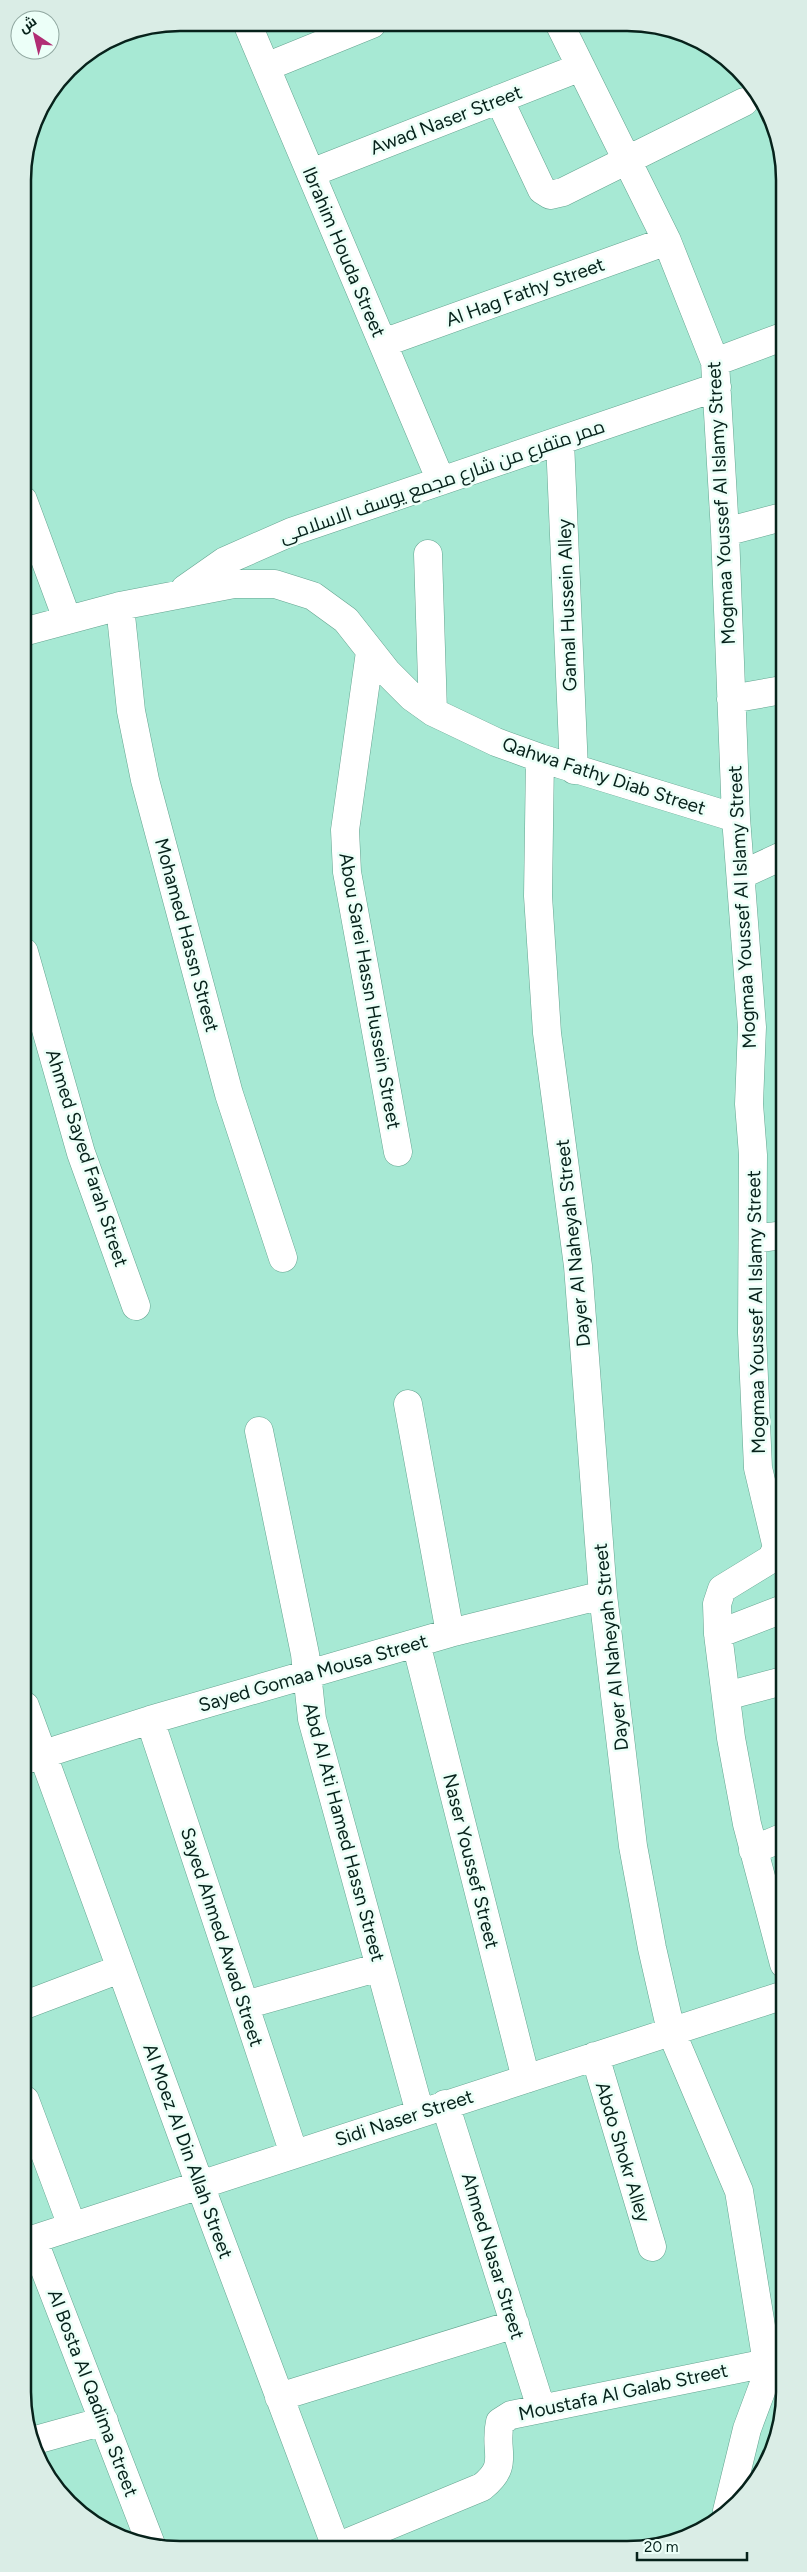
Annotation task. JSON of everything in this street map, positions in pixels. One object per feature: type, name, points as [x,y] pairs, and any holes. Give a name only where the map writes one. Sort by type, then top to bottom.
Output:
[{"type":"street","name":"Mogmaa Youssef Al Islamy Street","points":[[563,31],[667,241],[716,374],[725,532],[736,818],[752,1027],[749,1104],[753,1155],[752,1333],[758,1468],[775,1538]]},
{"type":"street","name":"Ibrahim Houda Street","points":[[251,32],[441,481]]},
{"type":"street","points":[[266,67],[353,32]]},
{"type":"street","name":"Awad Naser Street","points":[[311,173],[580,67]]},
{"type":"street","points":[[500,99],[542,190],[550,196],[563,192],[744,102]]},
{"type":"street","name":"Al Hag Fathy Street","points":[[383,344],[667,241]]},
{"type":"street","name":"ممر متفرع من شارع مجمع يوسف الاسلامى","points":[[177,595],[225,561],[291,532],[560,441],[716,374],[776,340]]},
{"type":"street","name":"Gamal Hussein Alley","points":[[560,441],[574,770]]},
{"type":"street","points":[[725,532],[776,519]]},
{"type":"street","points":[[32,524],[66,619]]},
{"type":"street","points":[[428,554],[433,712]]},
{"type":"street","name":"Qahwa Fathy Diab Street","points":[[32,629],[120,606],[234,584],[275,584],[313,596],[346,620],[370,652],[412,697],[433,712],[496,742],[574,770],[736,818]]},
{"type":"street","name":"Mohamed Hassn Street","points":[[120,606],[131,711],[145,780],[230,1094],[283,1258]]},
{"type":"street","name":"Abou Sarei Hassn Hussein Street","points":[[370,652],[345,830],[347,872],[398,1152]]},
{"type":"street","points":[[731,699],[776,691]]},
{"type":"street","name":"Dayer Al Naheyah Street","points":[[540,758],[538,896],[547,1033],[578,1266],[603,1594],[633,1846],[652,1948],[672,2031],[739,2191],[772,2370],[747,2429],[730,2499]]},
{"type":"street","points":[[741,875],[776,859]]},
{"type":"street","name":"Ahmed Sayed Farah Street","points":[[32,979],[81,1153],[136,1306]]},
{"type":"street","points":[[754,1238],[776,1236]]},
{"type":"street","points":[[408,1404],[450,1633]]},
{"type":"street","name":"Abd Al Ati Hamed Hassn Street","points":[[259,1431],[305,1654],[312,1719],[380,1967],[433,2109]]},
{"type":"street","name":"Mogmaa Youssef Al Islamy Street","points":[[775,1553],[772,1559],[722,1589],[717,1604],[718,1634],[741,1795],[753,1850],[775,1932]]},
{"type":"street","name":"Sayed Gomaa Mousa Street","points":[[33,1757],[150,1720],[450,1633],[603,1594]]},
{"type":"street","points":[[718,1634],[775,1613]]},
{"type":"street","name":"Naser Youssef Street","points":[[416,1643],[526,2079]]},
{"type":"street","points":[[726,1696],[775,1683]]},
{"type":"street","name":"Sayed Ahmed Awad Street","points":[[150,1720],[294,2154]]},
{"type":"street","name":"Al Moez Al Din Allah Street","points":[[33,1757],[120,1969],[279,2397],[335,2541]]},
{"type":"street","points":[[753,1850],[775,1841]]},
{"type":"street","points":[[245,2005],[380,1967]]},
{"type":"street","points":[[31,2003],[120,1969]]},
{"type":"street","name":"Sidi Naser Street","points":[[31,2239],[775,1998]]},
{"type":"street","name":"Abdo Shokr Alley","points":[[595,2056],[652,2247]]},
{"type":"street","name":"Ahmed Nasar Street","points":[[433,2109],[515,2324],[541,2408]]},
{"type":"street","points":[[31,2116],[72,2226]]},
{"type":"street","name":"Al Bosta Al Qadima Street","points":[[31,2245],[104,2421],[149,2537]]},
{"type":"street","points":[[279,2397],[515,2324]]},
{"type":"street","name":"Moustafa Al Galab Street","points":[[349,2541],[482,2487],[494,2478],[499,2469],[497,2436],[500,2422],[511,2415],[541,2408],[772,2370]]},
{"type":"street","points":[[39,2438],[104,2421]]}]
